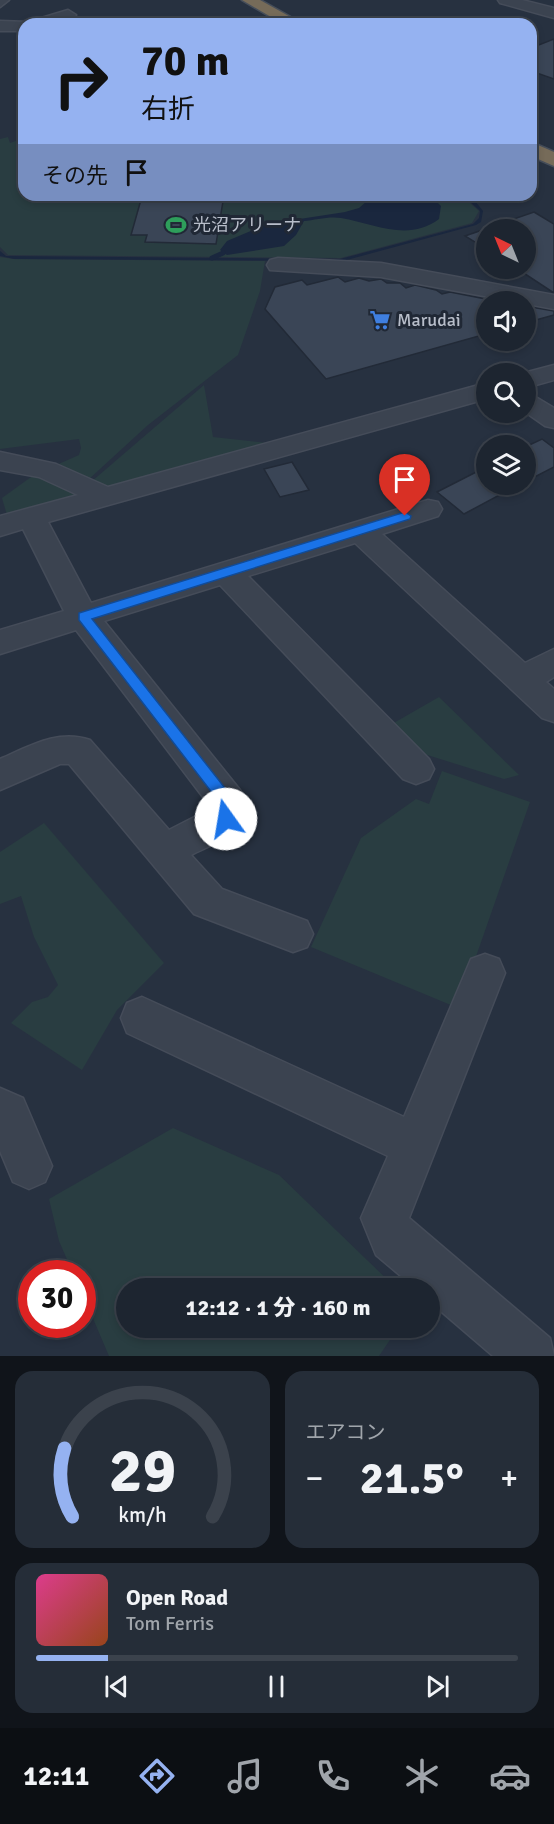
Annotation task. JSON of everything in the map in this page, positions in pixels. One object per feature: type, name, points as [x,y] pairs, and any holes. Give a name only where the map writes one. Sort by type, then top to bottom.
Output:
[{"type":"highway","points":[[249,0],[284,18]]},
{"type":"highway","points":[[537,151],[554,160]]},
{"type":"street","points":[[505,0],[554,13]]},
{"type":"street","points":[[57,18],[68,15]]},
{"type":"street","points":[[0,26],[18,26]]},
{"type":"street","points":[[279,265],[381,270],[554,302]]},
{"type":"street","points":[[536,377],[554,372]]},
{"type":"street","points":[[0,526],[476,394]]},
{"type":"street","points":[[536,408],[554,420]]},
{"type":"street","points":[[0,461],[46,470],[104,496]]},
{"type":"street","points":[[0,642],[428,509]]},
{"type":"street","points":[[32,518],[83,617],[227,801],[226,819],[163,851]]},
{"type":"street","points":[[360,531],[554,709]]},
{"type":"street","points":[[226,573],[416,769]]},
{"type":"street","points":[[523,680],[554,661]]},
{"type":"street","points":[[0,775],[57,750],[78,750],[208,902],[293,934]]},
{"type":"street","points":[[485,973],[385,1218],[393,1238],[532,1356]]},
{"type":"street","points":[[142,1018],[415,1145]]},
{"type":"street","points":[[0,1110],[7,1114],[28,1166]]},
{"type":"green space","points":[[8,137],[10,143],[18,140],[18,201],[468,201],[479,211],[472,223],[341,258],[8,255],[0,247],[0,139]]},
{"type":"green space","points":[[0,257],[265,261],[260,291],[238,355],[148,425],[88,480],[54,466],[79,455],[81,448],[79,439],[0,449]]},
{"type":"green space","points":[[204,385],[213,437],[268,443],[103,489],[91,482]]},
{"type":"green space","points":[[38,472],[82,495],[7,515],[2,498]]},
{"type":"green space","points":[[439,697],[519,775],[504,779],[405,748],[385,728]]},
{"type":"green space","points":[[442,771],[530,802],[458,1008],[311,947],[361,838],[416,799],[429,804]]},
{"type":"green space","points":[[44,823],[164,963],[117,1010],[82,1070],[11,1023],[32,1002],[48,997],[58,985],[34,937],[21,896],[0,904],[0,852]]},
{"type":"green space","points":[[173,1128],[279,1175],[386,1278],[116,1278],[116,1338],[391,1338],[379,1356],[109,1356],[96,1326],[96,1260],[67,1260],[59,1241],[49,1199]]},
{"type":"water","points":[[367,201],[436,201],[441,206],[439,219],[428,226],[416,229],[391,229],[341,218],[322,218],[304,221],[296,235],[284,246],[227,255],[220,250],[227,241],[267,224],[359,208]]},
{"type":"water","points":[[469,201],[475,201],[483,211],[482,219],[479,218],[480,211]]},
{"type":"water","points":[[476,221],[476,225],[343,261],[14,259],[0,256],[0,251],[6,256],[340,259],[473,224]]},
{"type":"building","points":[[554,39],[554,79],[537,73],[537,46]]},
{"type":"building","name":"光沼アリーナ","points":[[141,201],[223,201],[216,244],[145,242],[147,235],[131,235]]},
{"type":"building","points":[[534,212],[554,224],[554,293],[533,279],[536,279],[536,219],[514,219]]},
{"type":"building","points":[[476,232],[476,243],[465,236]]},
{"type":"building","name":"Marudai","points":[[338,277],[345,282],[359,278],[369,281],[381,279],[387,283],[400,283],[406,288],[415,285],[436,290],[442,294],[450,292],[476,297],[476,337],[326,379],[265,309],[275,287],[302,280],[307,285]]},
{"type":"building","points":[[536,308],[554,311],[554,315],[536,320]]},
{"type":"building","points":[[542,439],[554,448],[554,467],[536,476],[536,442]]},
{"type":"building","points":[[292,462],[309,490],[280,497],[264,469]]},
{"type":"building","points":[[476,472],[476,495],[499,495],[464,514],[437,492]]},
{"type":"waterway","points":[[212,258],[223,253]]},
{"type":"place","name":"光沼アリーナ","points":[[176,225]]},
{"type":"place","name":"Marudai","points":[[380,320]]},
{"type":"route","points":[[226,819],[227,801],[83,617],[405,516]]}]
